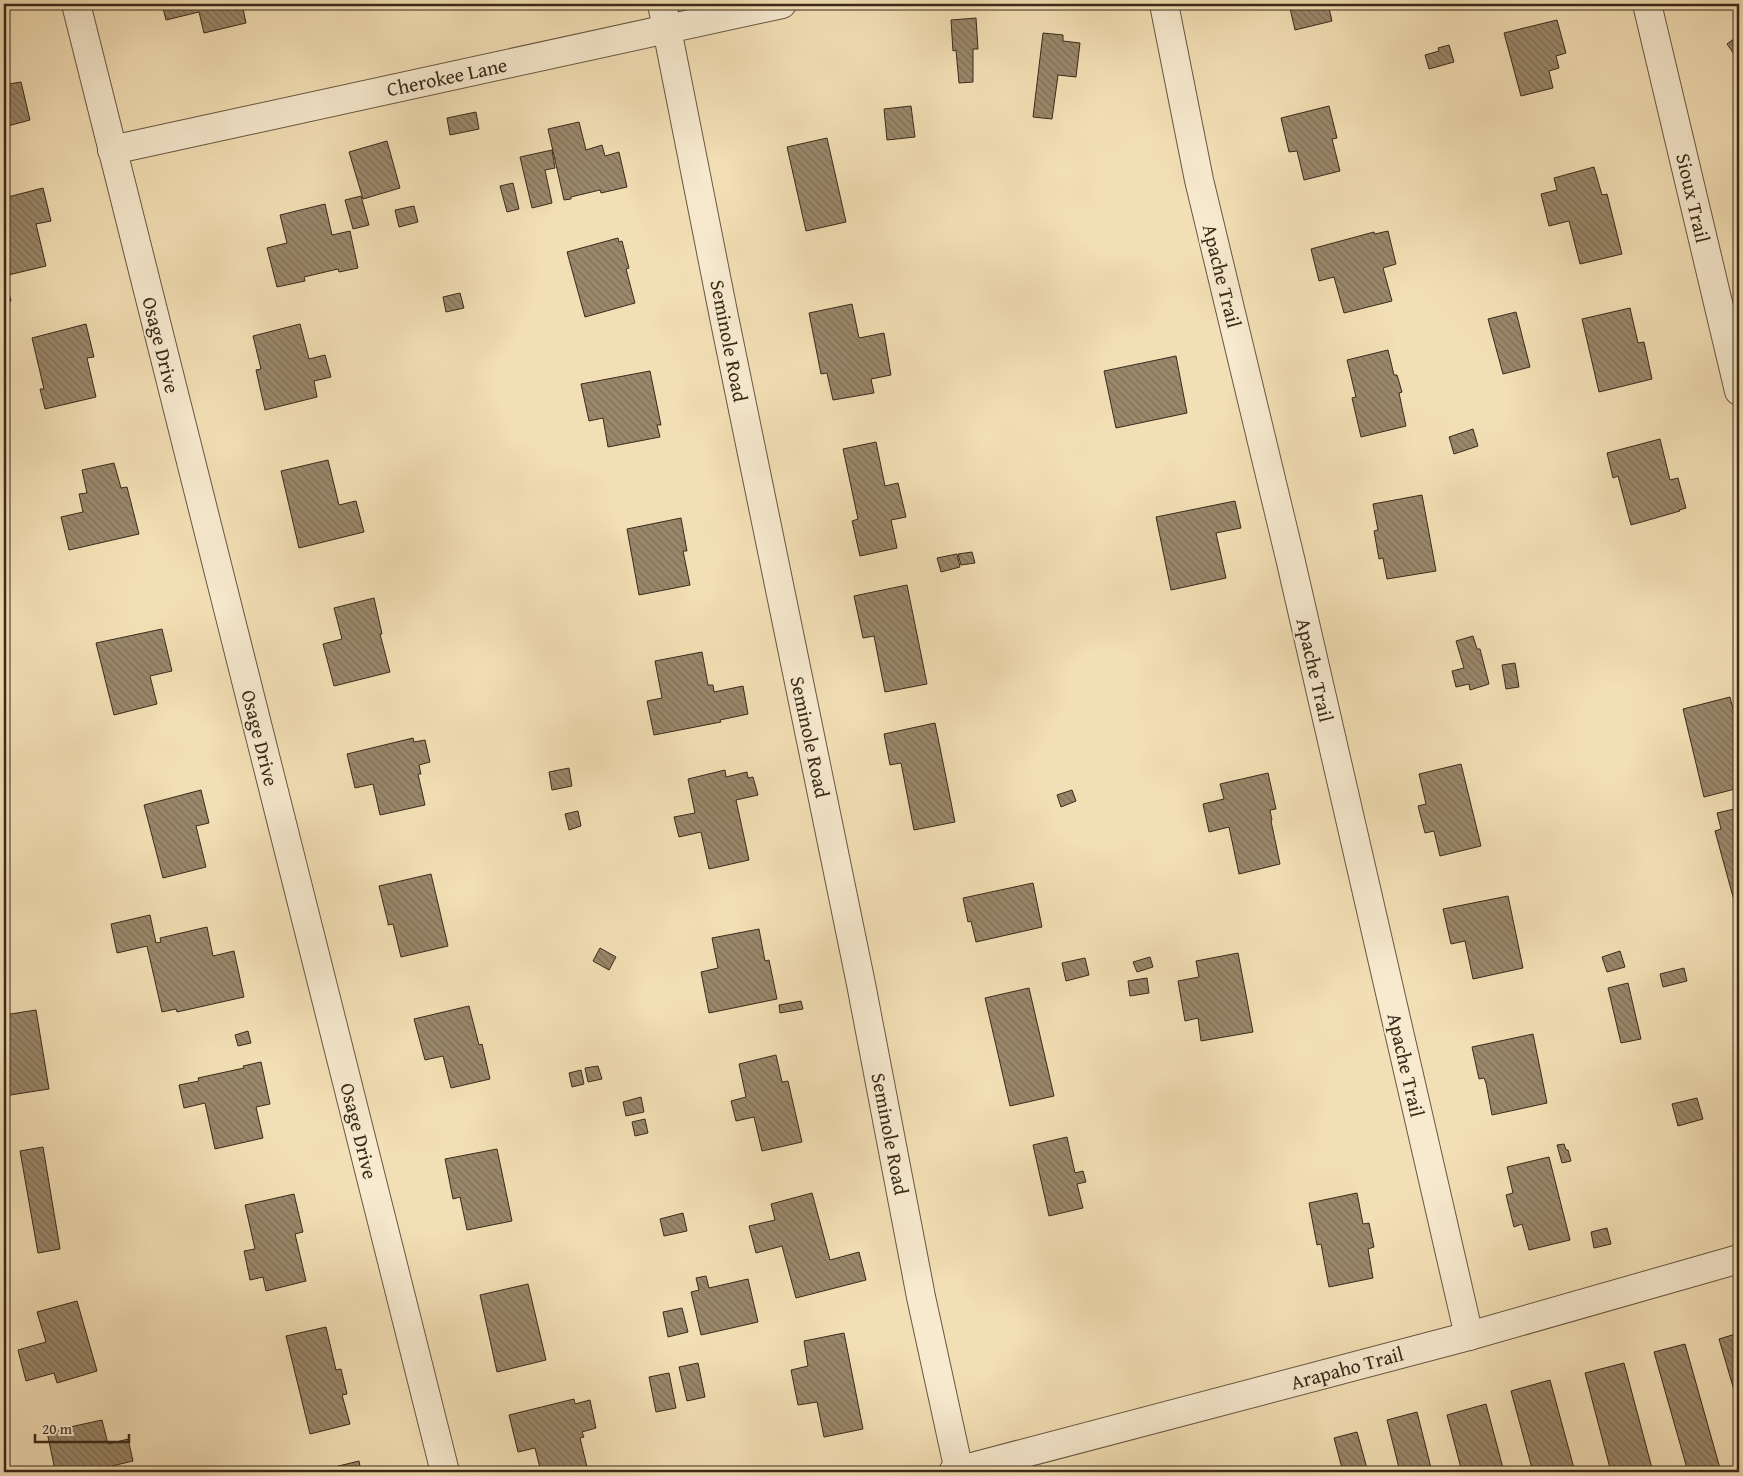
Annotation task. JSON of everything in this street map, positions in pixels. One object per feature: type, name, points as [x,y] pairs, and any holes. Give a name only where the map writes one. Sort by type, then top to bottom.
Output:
[{"type":"street","name":"Osage Drive","points":[[76,4],[445,1472]]},
{"type":"street","name":"Cherokee Lane","points":[[112,150],[665,16],[782,4]]},
{"type":"street","name":"Apache Trail","points":[[1164,4],[1199,180],[1287,548],[1469,1336]]},
{"type":"street","name":"Sioux Trail","points":[[1647,4],[1739,392]]},
{"type":"street","name":"Seminole Road","points":[[665,16],[730,346],[861,984],[956,1471]]},
{"type":"street","name":"Arapaho Trail","points":[[956,1471],[1469,1336],[1739,1259]]},
{"type":"building","points":[[162,4],[242,4],[246,23],[204,33],[199,12],[166,20]]},
{"type":"building","points":[[1289,4],[1328,4],[1332,21],[1295,30]]},
{"type":"building","points":[[976,18],[978,49],[973,49],[973,82],[959,83],[956,50],[953,51],[951,20]]},
{"type":"building","points":[[1557,20],[1566,53],[1556,56],[1559,68],[1549,71],[1553,88],[1521,96],[1504,33]]},
{"type":"building","points":[[1043,33],[1063,35],[1063,41],[1080,43],[1076,77],[1058,75],[1052,119],[1033,117]]},
{"type":"building","points":[[1739,35],[1739,61],[1727,44]]},
{"type":"building","points":[[1449,45],[1454,62],[1429,69],[1425,55],[1439,51],[1438,48]]},
{"type":"building","points":[[4,63],[9,84],[21,82],[30,120],[4,127]]},
{"type":"building","points":[[911,106],[915,137],[887,140],[884,109]]},
{"type":"building","points":[[1329,106],[1337,138],[1332,139],[1340,171],[1304,180],[1297,151],[1289,152],[1281,118]]},
{"type":"building","points":[[476,112],[479,129],[450,135],[447,118]]},
{"type":"building","points":[[579,122],[586,150],[602,145],[605,156],[619,152],[627,187],[601,193],[600,190],[564,200],[548,129]]},
{"type":"building","points":[[827,138],[846,222],[806,231],[787,147]]},
{"type":"building","points":[[387,141],[400,188],[363,199],[349,152]]},
{"type":"building","points":[[552,150],[555,168],[545,170],[552,203],[532,208],[520,157]]},
{"type":"building","points":[[1594,167],[1602,195],[1607,194],[1622,254],[1580,264],[1569,221],[1549,226],[1541,194],[1557,190],[1554,178]]},
{"type":"building","points":[[513,183],[519,209],[507,212],[500,186]]},
{"type":"building","points":[[43,188],[51,221],[36,224],[46,266],[4,276],[4,198]]},
{"type":"building","points":[[361,196],[369,225],[353,229],[345,200]]},
{"type":"building","points":[[325,204],[332,235],[350,231],[358,268],[339,272],[338,269],[304,277],[305,281],[277,287],[267,248],[287,243],[280,215]]},
{"type":"building","points":[[414,206],[418,222],[399,227],[395,210]]},
{"type":"building","points":[[1388,231],[1396,264],[1383,268],[1392,301],[1344,313],[1334,277],[1319,281],[1311,249],[1374,232],[1375,234]]},
{"type":"building","points":[[618,238],[619,242],[622,241],[629,268],[626,269],[635,303],[585,317],[567,252]]},
{"type":"building","points":[[7,285],[11,301],[4,303],[4,286]]},
{"type":"building","points":[[460,293],[464,308],[446,312],[443,297]]},
{"type":"building","points":[[852,304],[859,338],[884,333],[891,375],[871,379],[874,393],[833,400],[827,373],[821,374],[809,313]]},
{"type":"building","points":[[1630,308],[1638,343],[1644,342],[1652,379],[1599,392],[1582,319]]},
{"type":"building","points":[[1516,312],[1530,367],[1503,374],[1488,319]]},
{"type":"building","points":[[86,324],[94,357],[87,358],[96,397],[45,409],[40,389],[44,389],[32,338]]},
{"type":"building","points":[[300,324],[309,359],[325,355],[331,377],[314,381],[317,397],[265,410],[256,370],[261,369],[253,336]]},
{"type":"building","points":[[1388,350],[1394,375],[1397,375],[1402,392],[1399,393],[1406,426],[1361,437],[1352,398],[1356,397],[1347,360]]},
{"type":"building","points":[[1176,356],[1187,413],[1116,428],[1104,371]]},
{"type":"building","points":[[650,371],[661,425],[657,425],[660,437],[608,447],[603,418],[589,421],[581,384]]},
{"type":"building","points":[[1473,429],[1478,446],[1454,454],[1449,437]]},
{"type":"building","points":[[1660,439],[1670,480],[1678,478],[1686,508],[1631,525],[1618,476],[1613,478],[1607,453]]},
{"type":"building","points":[[876,442],[885,486],[898,483],[906,517],[891,520],[897,548],[860,556],[852,521],[858,519],[843,449]]},
{"type":"building","points":[[328,460],[339,505],[356,501],[364,532],[299,548],[281,471]]},
{"type":"building","points":[[114,463],[121,488],[127,487],[139,534],[69,550],[61,517],[83,512],[79,494],[87,493],[82,470]]},
{"type":"building","points":[[1422,495],[1436,571],[1387,579],[1383,558],[1379,559],[1374,531],[1378,530],[1373,504]]},
{"type":"building","points":[[1235,501],[1241,528],[1216,533],[1226,578],[1171,590],[1156,517]]},
{"type":"building","points":[[681,518],[687,551],[683,551],[690,585],[639,595],[627,529]]},
{"type":"building","points":[[972,552],[975,563],[961,565],[958,554]]},
{"type":"building","points":[[957,554],[960,567],[941,572],[937,558]]},
{"type":"building","points":[[907,585],[927,684],[885,692],[874,636],[863,638],[854,596]]},
{"type":"building","points":[[374,598],[382,634],[380,634],[390,672],[334,686],[323,644],[342,639],[334,608]]},
{"type":"building","points":[[162,629],[172,671],[150,676],[157,704],[114,715],[96,643]]},
{"type":"building","points":[[1473,636],[1477,649],[1480,649],[1489,684],[1470,690],[1469,684],[1456,687],[1452,671],[1464,668],[1456,641]]},
{"type":"building","points":[[702,652],[708,685],[713,685],[714,692],[743,686],[748,714],[720,720],[721,722],[654,735],[647,701],[662,698],[655,661]]},
{"type":"building","points":[[1515,663],[1519,687],[1506,689],[1502,665]]},
{"type":"building","points":[[1730,697],[1739,734],[1739,788],[1704,797],[1683,709]]},
{"type":"building","points":[[935,723],[955,822],[914,830],[901,763],[890,765],[884,734]]},
{"type":"building","points":[[413,738],[414,742],[425,740],[430,762],[419,765],[421,774],[418,774],[425,805],[380,815],[373,784],[355,788],[347,754]]},
{"type":"building","points":[[1461,764],[1481,846],[1440,856],[1434,831],[1425,833],[1418,806],[1426,804],[1419,774]]},
{"type":"building","points":[[569,768],[572,786],[552,790],[549,772]]},
{"type":"building","points":[[725,770],[726,777],[747,772],[748,778],[753,777],[758,795],[736,800],[749,860],[709,869],[701,832],[679,837],[674,817],[695,813],[688,779]]},
{"type":"building","points":[[1268,773],[1276,809],[1270,810],[1271,821],[1280,864],[1239,874],[1229,827],[1209,832],[1203,804],[1224,799],[1220,784]]},
{"type":"building","points":[[201,790],[209,823],[196,826],[206,867],[163,878],[144,805]]},
{"type":"building","points":[[1072,790],[1076,801],[1061,807],[1057,795]]},
{"type":"building","points":[[1734,809],[1739,824],[1738,915],[1715,831],[1721,829],[1717,813]]},
{"type":"building","points":[[578,811],[581,826],[569,830],[565,814]]},
{"type":"building","points":[[431,874],[448,946],[401,957],[393,924],[388,925],[379,886]]},
{"type":"building","points":[[1033,883],[1042,927],[976,942],[971,921],[968,922],[963,898]]},
{"type":"building","points":[[1508,896],[1523,968],[1473,979],[1465,941],[1451,944],[1443,909]]},
{"type":"building","points":[[150,915],[156,943],[161,942],[160,938],[207,927],[213,956],[234,951],[244,997],[177,1012],[176,1009],[162,1012],[147,946],[117,953],[111,924]]},
{"type":"building","points":[[759,929],[765,961],[769,960],[777,999],[709,1013],[701,972],[718,968],[712,938]]},
{"type":"building","points":[[600,948],[616,957],[609,970],[593,961]]},
{"type":"building","points":[[1620,951],[1625,967],[1607,972],[1602,957]]},
{"type":"building","points":[[1238,953],[1253,1032],[1201,1041],[1198,1018],[1185,1021],[1178,981],[1199,977],[1196,961]]},
{"type":"building","points":[[1150,957],[1153,967],[1137,972],[1133,962]]},
{"type":"building","points":[[1085,958],[1089,975],[1066,981],[1062,963]]},
{"type":"building","points":[[1684,968],[1687,981],[1663,987],[1660,974]]},
{"type":"building","points":[[1147,978],[1149,993],[1130,996],[1128,981]]},
{"type":"building","points":[[1628,983],[1641,1039],[1621,1043],[1608,988]]},
{"type":"building","points":[[1029,988],[1054,1096],[1010,1106],[985,998]]},
{"type":"building","points":[[801,1001],[803,1009],[780,1013],[779,1005]]},
{"type":"building","points":[[469,1006],[479,1045],[482,1044],[490,1079],[451,1088],[443,1056],[425,1060],[414,1019]]},
{"type":"building","points":[[36,1010],[49,1089],[4,1096],[4,1015]]},
{"type":"building","points":[[248,1031],[251,1043],[238,1046],[235,1035]]},
{"type":"building","points":[[1533,1034],[1547,1103],[1492,1115],[1486,1083],[1484,1078],[1479,1079],[1472,1047]]},
{"type":"building","points":[[776,1055],[782,1082],[788,1081],[802,1142],[762,1151],[754,1117],[736,1121],[731,1101],[746,1097],[739,1064]]},
{"type":"building","points":[[261,1062],[270,1104],[256,1107],[263,1138],[215,1149],[205,1103],[184,1108],[179,1085],[199,1081],[198,1078],[244,1068],[243,1066]]},
{"type":"building","points":[[598,1066],[602,1079],[588,1082],[585,1068]]},
{"type":"building","points":[[581,1070],[584,1084],[572,1087],[569,1073]]},
{"type":"building","points":[[641,1097],[644,1112],[626,1116],[623,1102]]},
{"type":"building","points":[[1697,1098],[1703,1119],[1678,1126],[1672,1104]]},
{"type":"building","points":[[645,1119],[648,1133],[635,1136],[632,1122]]},
{"type":"building","points":[[1067,1137],[1075,1173],[1083,1171],[1086,1182],[1077,1184],[1083,1208],[1049,1216],[1033,1145]]},
{"type":"building","points":[[1564,1144],[1571,1161],[1562,1163],[1557,1145]]},
{"type":"building","points":[[43,1147],[60,1249],[38,1253],[20,1151]]},
{"type":"building","points":[[497,1149],[512,1221],[467,1230],[460,1197],[453,1199],[445,1159]]},
{"type":"building","points":[[1549,1157],[1570,1240],[1529,1250],[1522,1224],[1514,1227],[1506,1195],[1513,1193],[1507,1167]]},
{"type":"building","points":[[812,1193],[830,1260],[859,1252],[866,1280],[796,1298],[782,1246],[756,1253],[749,1226],[775,1220],[771,1204]]},
{"type":"building","points":[[1357,1193],[1363,1224],[1369,1223],[1374,1247],[1368,1249],[1373,1278],[1329,1287],[1321,1244],[1317,1245],[1309,1203]]},
{"type":"building","points":[[294,1194],[303,1232],[295,1234],[306,1281],[266,1291],[263,1277],[250,1280],[244,1251],[255,1249],[245,1205]]},
{"type":"building","points":[[683,1213],[687,1231],[664,1236],[660,1219]]},
{"type":"building","points":[[1607,1228],[1611,1244],[1594,1248],[1591,1232]]},
{"type":"building","points":[[706,1276],[709,1288],[748,1279],[758,1322],[701,1335],[691,1292],[699,1290],[696,1278]]},
{"type":"building","points":[[528,1284],[546,1360],[497,1372],[480,1295]]},
{"type":"building","points":[[77,1301],[97,1371],[57,1383],[54,1373],[26,1381],[18,1350],[46,1342],[37,1312]]},
{"type":"building","points":[[682,1308],[688,1332],[668,1337],[663,1312]]},
{"type":"building","points":[[326,1327],[336,1370],[341,1369],[347,1394],[342,1395],[350,1424],[310,1434],[286,1336]]},
{"type":"building","points":[[844,1333],[863,1429],[824,1437],[817,1402],[798,1405],[791,1370],[808,1366],[804,1341]]},
{"type":"building","points":[[1739,1333],[1739,1407],[1719,1339]]},
{"type":"building","points":[[1685,1344],[1721,1472],[1688,1472],[1654,1352]]},
{"type":"building","points":[[698,1363],[705,1397],[687,1401],[679,1367]]},
{"type":"building","points":[[1624,1363],[1653,1472],[1611,1472],[1585,1373]]},
{"type":"building","points":[[669,1373],[676,1408],[656,1412],[649,1377]]},
{"type":"building","points":[[1550,1380],[1575,1472],[1533,1472],[1511,1391]]},
{"type":"building","points":[[574,1399],[575,1404],[590,1400],[596,1428],[582,1432],[584,1437],[580,1438],[587,1467],[567,1472],[541,1472],[535,1448],[518,1452],[509,1415]]},
{"type":"building","points":[[1486,1404],[1504,1472],[1462,1472],[1447,1415]]},
{"type":"building","points":[[1417,1412],[1432,1472],[1400,1472],[1387,1420]]},
{"type":"building","points":[[102,1420],[108,1444],[128,1439],[133,1461],[112,1466],[113,1470],[104,1472],[66,1472],[65,1468],[55,1470],[47,1432]]},
{"type":"building","points":[[1357,1432],[1368,1472],[1343,1472],[1334,1438]]},
{"type":"building","points":[[359,1461],[361,1472],[318,1472],[318,1471]]}]
